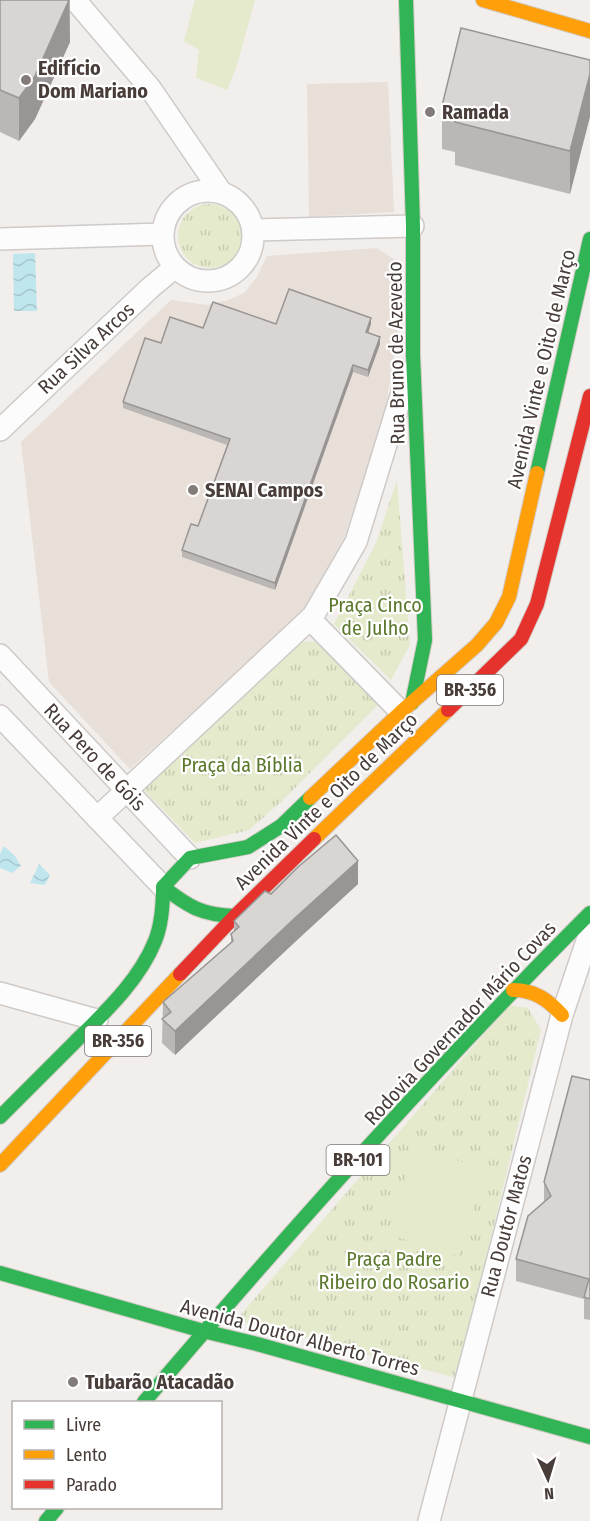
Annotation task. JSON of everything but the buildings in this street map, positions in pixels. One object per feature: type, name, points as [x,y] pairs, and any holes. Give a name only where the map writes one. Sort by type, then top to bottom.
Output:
[{"type":"main road","name":"Rua Bruno de Azevedo","points":[[406,0],[413,226],[413,355],[425,640],[407,708]]},
{"type":"main road","points":[[483,0],[590,31]]},
{"type":"main road","name":"Avenida Vinte e Oito de Março","points":[[190,858],[248,847],[281,826],[477,645],[504,611],[539,514],[590,239]]},
{"type":"main road","name":"Avenida Vinte e Oito de Março","points":[[235,916],[521,639],[537,604],[590,396]]},
{"type":"main road","points":[[539,514],[550,525],[545,574]]},
{"type":"main road","points":[[190,858],[163,887],[198,913],[212,916],[235,916]]},
{"type":"main road","name":"BR-356","points":[[0,1117],[97,1020],[128,985],[148,957],[164,910],[163,887]]},
{"type":"main road","name":"Rodovia Governador Mário Covas","points":[[145,1401],[267,1258],[513,990],[590,913]]},
{"type":"main road","name":"BR-356","points":[[0,1165],[235,916]]},
{"type":"main road","points":[[513,990],[526,989],[543,996],[562,1015]]},
{"type":"main road","name":"Avenida Doutor Alberto Torres","points":[[0,1273],[590,1437]]},
{"type":"main road","points":[[46,1521],[56,1509]]},
{"type":"street","points":[[75,0],[150,88],[220,192]]},
{"type":"street","points":[[200,191],[220,192],[236,200],[248,213],[254,230],[252,249],[243,266],[227,278],[209,282],[190,278],[174,267],[165,252],[162,234],[168,214],[181,199],[200,191]]},
{"type":"street","points":[[254,230],[413,226]]},
{"type":"street","points":[[0,239],[162,234]]},
{"type":"street","name":"Rua Silva Arcos","points":[[0,430],[174,267]]},
{"type":"street","points":[[97,818],[310,619],[356,542],[413,355]]},
{"type":"street","points":[[310,619],[407,708]]},
{"type":"street","name":"Rua Pero de Góis","points":[[3,664],[190,858]]},
{"type":"street","name":"Rua Pero de Góis","points":[[0,716],[163,887]]},
{"type":"street","name":"Rua Doutor Matos","points":[[429,1521],[562,1015],[590,932]]},
{"type":"street","points":[[0,993],[97,1020]]},
{"type":"shaded area","points":[[388,82],[394,212],[309,217],[307,84]]},
{"type":"shaded area","name":"SENAI Campos","points":[[377,248],[395,260],[398,330],[384,418],[344,538],[304,611],[130,769],[49,682],[21,442],[171,300],[206,305],[228,300],[244,293],[257,277],[267,256]]},
{"type":"green space","points":[[195,0],[255,0],[237,65],[227,90],[196,78],[199,50],[184,41]]},
{"type":"green space","points":[[204,204],[216,204],[233,213],[240,224],[242,236],[240,248],[233,259],[216,268],[204,268],[192,263],[183,254],[178,242],[178,230],[183,218],[192,209]]},
{"type":"green space","name":"Praça Cinco de Julho","points":[[397,480],[410,645],[391,680],[334,624],[376,543]]},
{"type":"green space","name":"Praça da Bíblia","points":[[312,641],[326,647],[382,701],[281,802],[249,830],[195,843],[141,787],[297,643]]},
{"type":"green space","name":"Praça Padre Ribeiro do Rosario","points":[[509,1005],[528,1008],[541,1030],[457,1378],[236,1320]]},
{"type":"green space","points":[[417,1147],[486,1170],[458,1256],[388,1234]]},
{"type":"water","points":[[35,253],[37,311],[14,311],[13,254]]},
{"type":"water","points":[[4,846],[15,856],[21,866],[12,873],[0,868],[0,854]]},
{"type":"water","points":[[39,864],[50,875],[45,885],[30,883]]},
{"type":"traffic: fast","points":[[406,0],[413,226],[413,355],[425,640],[412,703]]},
{"type":"traffic: fast","points":[[537,473],[590,239]]},
{"type":"traffic: fast","points":[[0,1117],[120,996],[140,970],[157,935],[162,915],[163,887],[190,858],[248,847],[281,826],[310,798]]},
{"type":"traffic: fast","points":[[163,887],[196,909],[213,914],[235,916]]},
{"type":"traffic: fast","points":[[145,1401],[362,1153],[590,913]]},
{"type":"traffic: fast","points":[[0,1273],[203,1331]]},
{"type":"traffic: fast","points":[[203,1331],[590,1437]]},
{"type":"traffic: fast","points":[[46,1521],[56,1509]]},
{"type":"traffic: slow","points":[[483,0],[590,31]]},
{"type":"traffic: slow","points":[[310,798],[401,712],[477,645],[496,623],[509,597],[537,473]]},
{"type":"traffic: slow","points":[[314,839],[448,710]]},
{"type":"traffic: slow","points":[[0,1165],[180,974]]},
{"type":"traffic: slow","points":[[513,990],[521,990],[540,997],[562,1015]]},
{"type":"traffic: jam","points":[[448,710],[521,639],[537,604],[590,396]]},
{"type":"traffic: jam","points":[[180,974],[235,916],[314,839]]},
{"type":"place","name":"Edifício Dom Mariano","points":[[26,80]]},
{"type":"place","name":"Ramada","points":[[430,112]]},
{"type":"place","name":"SENAI Campos","points":[[193,490]]},
{"type":"place","name":"Tubarão Atacadão","points":[[73,1382]]}]
